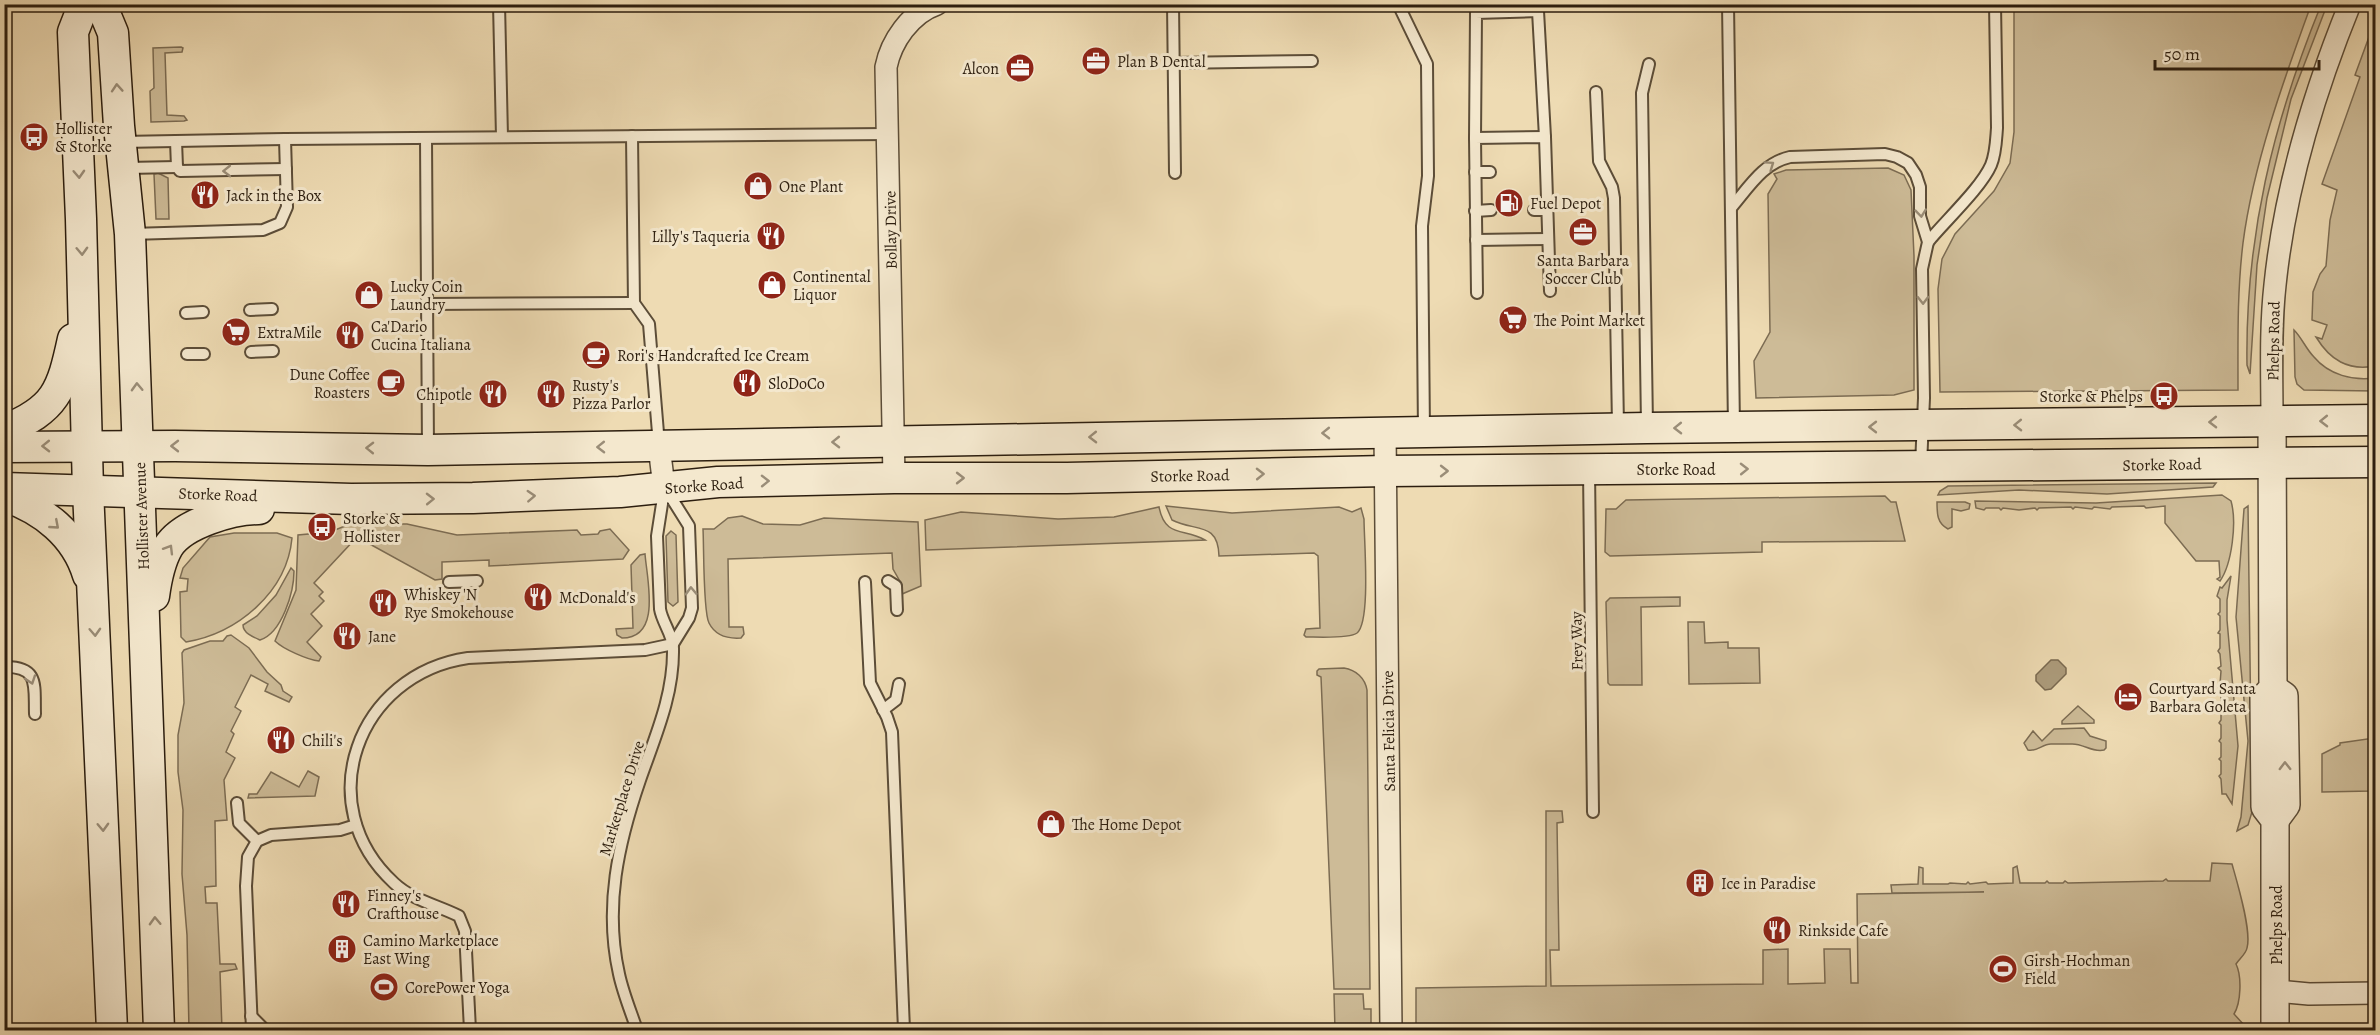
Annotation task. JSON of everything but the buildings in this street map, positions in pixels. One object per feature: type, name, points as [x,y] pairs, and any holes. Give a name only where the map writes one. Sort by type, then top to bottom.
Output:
[{"type":"main road","points":[[84,4],[73,32],[88,490],[112,1030]]},
{"type":"main road","name":"Hollister Avenue","points":[[101,4],[113,33],[130,234],[159,1030]]},
{"type":"main road","points":[[4,430],[39,414],[61,385],[78,319],[83,283]]},
{"type":"main road","points":[[4,447],[139,446],[428,450],[1632,428],[2376,420]]},
{"type":"main road","points":[[1067,478],[1089,460],[1142,456],[1149,447],[1152,436]]},
{"type":"main road","name":"Storke Road","points":[[4,488],[351,499],[473,498],[620,492],[718,482],[894,478],[1067,478],[1386,471],[2376,462]]},
{"type":"main road","points":[[4,496],[38,511],[58,526],[72,542],[83,560],[93,601]]},
{"type":"main road","points":[[146,667],[149,622],[156,579],[168,547],[180,536],[216,516],[253,509],[323,508],[351,499]]},
{"type":"street","name":"Phelps Road","points":[[2275,1030],[2275,820],[2265,807],[2264,698],[2273,688],[2272,421],[2275,286],[2285,212],[2311,110],[2350,4]]},
{"type":"street","name":"Bollay Drive","points":[[894,478],[886,67],[889,50],[899,34],[924,8]]},
{"type":"street","name":"Santa Felicia Drive","points":[[1384,432],[1391,1030]]},
{"type":"street","points":[[659,446],[664,487]]},
{"type":"street","points":[[2276,991],[2308,994],[2376,993]]},
{"type":"lane","points":[[499,4],[502,137]]},
{"type":"lane","points":[[1173,4],[1175,173]]},
{"type":"lane","points":[[1398,4],[1426,64],[1428,176],[1422,226],[1424,432]]},
{"type":"lane","points":[[1728,4],[1734,427]]},
{"type":"lane","points":[[1921,467],[1922,269],[1928,242],[1982,180],[1991,166],[1996,147],[1995,4]]},
{"type":"lane","points":[[1477,293],[1476,13],[1528,11],[1538,11],[1550,291]]},
{"type":"lane","points":[[1173,63],[1312,61]]},
{"type":"lane","points":[[1632,428],[1642,93],[1649,64]]},
{"type":"lane","points":[[1596,92],[1599,161],[1612,187],[1614,198],[1632,428]]},
{"type":"lane","points":[[123,155],[176,141],[888,134]]},
{"type":"lane","points":[[632,136],[634,303],[650,324],[659,446]]},
{"type":"lane","points":[[1475,138],[1545,137]]},
{"type":"lane","points":[[426,138],[428,450]]},
{"type":"lane","points":[[130,234],[263,230],[279,223],[285,216],[287,207],[285,139]]},
{"type":"lane","points":[[176,141],[177,167]]},
{"type":"lane","points":[[1731,208],[1764,168],[1776,160],[1790,157],[1884,154],[1908,163],[1916,175],[1920,186],[1920,216],[1928,242]]},
{"type":"lane","points":[[123,155],[177,167],[183,172],[286,170]]},
{"type":"lane","points":[[1534,170],[1546,170]]},
{"type":"lane","points":[[1475,172],[1490,172]]},
{"type":"lane","points":[[1475,211],[1491,210]]},
{"type":"lane","points":[[1534,210],[1548,210]]},
{"type":"lane","points":[[1476,240],[1548,239]]},
{"type":"lane","points":[[427,304],[634,303]]},
{"type":"lane","points":[[250,310],[272,309]]},
{"type":"lane","points":[[186,313],[203,312]]},
{"type":"lane","points":[[251,352],[273,351]]},
{"type":"lane","points":[[187,354],[204,354]]},
{"type":"lane","name":"Frey Way","points":[[1589,469],[1593,812]]},
{"type":"lane","name":"Marketplace Drive","points":[[664,487],[686,519],[690,534],[692,608],[689,618],[673,644]]},
{"type":"lane","name":"Marketplace Drive","points":[[637,1030],[621,981],[615,950],[613,889],[620,844],[663,716],[672,673],[673,644],[661,618],[660,609],[657,536],[664,487]]},
{"type":"lane","points":[[449,582],[477,581]]},
{"type":"lane","points":[[888,581],[896,586],[897,610]]},
{"type":"lane","points":[[865,582],[869,676],[892,732],[904,1030]]},
{"type":"lane","points":[[470,1030],[465,931],[462,921],[459,916],[417,899],[394,883],[371,854],[356,825],[352,799],[352,772],[361,737],[369,721],[386,697],[414,675],[430,667],[468,658],[645,650],[673,644]]},
{"type":"lane","points":[[4,667],[19,666],[26,669],[32,676],[34,714]]},
{"type":"lane","points":[[884,710],[896,700],[899,684]]},
{"type":"lane","points":[[237,804],[239,823],[257,842]]},
{"type":"lane","points":[[252,1030],[246,868],[248,857],[257,842],[271,835],[340,830],[356,825]]},
{"type":"lane","points":[[251,1016],[265,1030]]},
{"type":"shaded area","points":[[2014,5],[2311,5],[2271,122],[2248,213],[2240,280],[2238,390],[1940,392],[1938,289],[1942,259],[1955,234],[1994,191],[2010,163],[2014,132]]},
{"type":"shaded area","points":[[2321,5],[2327,5],[2291,99],[2267,198],[2257,265],[2250,374],[2247,365],[2251,271],[2265,181],[2289,93]]},
{"type":"shaded area","points":[[2369,37],[2376,39],[2375,366],[2356,367],[2334,358],[2316,337],[2322,339],[2327,325],[2312,320],[2313,292],[2326,266],[2330,220],[2337,190],[2322,184],[2360,77],[2355,75]]},
{"type":"shaded area","points":[[181,47],[182,52],[165,53],[167,115],[184,116],[187,120],[151,122],[150,91],[154,88],[153,48]]},
{"type":"shaded area","points":[[1888,168],[1904,175],[1911,190],[1914,256],[1914,390],[1894,395],[1756,398],[1754,361],[1770,332],[1768,194],[1777,179],[1774,174],[1786,170]]},
{"type":"shaded area","points":[[158,173],[168,178],[169,219],[156,219],[154,174]]},
{"type":"shaded area","points":[[2294,330],[2320,363],[2342,375],[2358,379],[2375,378],[2375,391],[2304,390],[2297,384],[2295,377]]},
{"type":"shaded area","points":[[2216,483],[2213,487],[2107,494],[2019,490],[1938,495],[1948,486]]},
{"type":"shaded area","points":[[2222,495],[2231,501],[2234,520],[2228,564],[2220,581],[2217,579],[2220,577],[2219,561],[2196,561],[2165,523],[2165,506],[2112,507],[2110,509],[2039,508],[2037,510],[2035,508],[2019,510],[2003,508],[2001,510],[1986,508],[1984,510],[1976,508],[1975,501],[2096,503]]},
{"type":"shaded area","points":[[1885,496],[1891,502],[1896,502],[1905,541],[1762,542],[1762,552],[1610,556],[1605,552],[1606,509],[1616,509],[1626,500]]},
{"type":"shaded area","points":[[1937,502],[1970,504],[1969,509],[1961,511],[1952,509],[1952,527],[1948,529],[1944,527],[1938,518]]},
{"type":"shaded area","points":[[1166,506],[1232,513],[1339,507],[1352,512],[1361,508],[1364,519],[1365,598],[1364,614],[1357,633],[1333,637],[1306,637],[1304,635],[1306,629],[1320,628],[1318,556],[1314,553],[1219,556],[1218,545],[1210,532],[1172,520]]},
{"type":"shaded area","points":[[2248,506],[2252,812],[2248,825],[2237,831],[2241,817],[2248,741],[2236,617],[2244,509]]},
{"type":"shaded area","points":[[1159,507],[1166,524],[1171,528],[1205,540],[926,550],[925,520],[961,512],[1058,519],[1114,517]]},
{"type":"shaded area","points":[[742,516],[763,524],[800,525],[824,518],[918,522],[921,586],[902,594],[902,585],[893,569],[892,553],[728,559],[729,627],[743,627],[744,634],[741,638],[722,635],[715,631],[707,616],[703,529],[714,529],[728,518]]},
{"type":"shaded area","points":[[350,524],[407,524],[457,535],[577,530],[581,535],[598,534],[600,531],[610,529],[629,550],[623,559],[489,566],[489,560],[442,562],[442,579],[435,580],[357,537],[314,583],[323,592],[319,596],[324,601],[311,614],[322,626],[307,642],[321,657],[319,661],[309,659],[290,651],[275,641],[296,590],[298,535],[330,532]]},
{"type":"shaded area","points":[[671,531],[676,535],[678,602],[673,606],[668,602],[666,536]]},
{"type":"shaded area","points":[[234,533],[277,533],[292,538],[281,576],[257,607],[241,619],[224,630],[186,642],[181,637],[180,592],[187,591],[188,579],[180,578],[183,568],[210,537]]},
{"type":"shaded area","points":[[645,554],[649,592],[647,618],[643,629],[635,635],[622,638],[617,635],[616,629],[633,628],[631,565],[640,555]]},
{"type":"shaded area","points":[[291,568],[294,571],[292,590],[280,621],[268,636],[260,640],[252,636],[243,625],[257,616],[276,595]]},
{"type":"shaded area","points":[[2231,576],[2227,600],[2227,620],[2238,746],[2232,804],[2226,794],[2222,794],[2219,776],[2221,774],[2219,759],[2221,743],[2219,741],[2221,725],[2219,723],[2221,720],[2221,688],[2218,687],[2221,671],[2218,668],[2221,666],[2218,651],[2220,648],[2220,634],[2218,633],[2220,616],[2218,614],[2220,599],[2217,596],[2220,587],[2222,588]]},
{"type":"shaded area","points":[[1680,597],[1680,606],[1641,607],[1642,685],[1610,685],[1608,683],[1606,602],[1610,598]]},
{"type":"shaded area","points":[[1688,622],[1704,622],[1705,643],[1728,642],[1728,648],[1759,648],[1760,683],[1689,684]]},
{"type":"shaded area","points":[[231,635],[249,648],[267,672],[281,685],[283,691],[292,697],[289,702],[265,691],[268,684],[251,675],[235,707],[241,711],[231,731],[234,734],[226,752],[235,758],[224,780],[227,820],[215,821],[216,886],[205,887],[206,903],[217,903],[220,964],[235,964],[237,969],[220,972],[222,1030],[189,1030],[187,935],[182,874],[183,810],[178,772],[178,735],[184,703],[182,653],[184,650],[210,641],[223,641]]},
{"type":"shaded area","points":[[2051,660],[2058,660],[2066,668],[2066,674],[2051,689],[2045,690],[2036,681],[2036,675]]},
{"type":"shaded area","points":[[1344,668],[1359,675],[1367,690],[1370,989],[1334,989],[1321,677],[1317,675],[1317,671]]},
{"type":"shaded area","points":[[2078,706],[2094,720],[2094,723],[2062,724],[2062,721]]},
{"type":"shaded area","points":[[2084,728],[2090,736],[2106,741],[2104,750],[2095,750],[2075,744],[2051,744],[2028,750],[2024,743],[2033,731],[2042,741],[2054,729]]},
{"type":"shaded area","points":[[2374,738],[2375,773],[2372,775],[2371,791],[2322,792],[2322,754],[2340,743]]},
{"type":"shaded area","points":[[308,771],[319,777],[315,796],[248,798],[249,794],[257,794],[271,772],[299,787]]},
{"type":"shaded area","points":[[1546,811],[1562,811],[1563,822],[1557,823],[1559,950],[1550,950],[1551,986],[1763,984],[1763,950],[1788,949],[1788,984],[1825,983],[1824,949],[1850,949],[1851,983],[1858,983],[1857,894],[1984,892],[1892,893],[1891,885],[1918,884],[1919,867],[1923,868],[1923,884],[1986,882],[1988,884],[2013,883],[2013,868],[2017,866],[2020,883],[2045,883],[2047,881],[2063,883],[2065,881],[2068,883],[2163,881],[2166,879],[2168,881],[2210,881],[2212,863],[2232,864],[2243,906],[2248,940],[2244,954],[2236,964],[2240,989],[2234,1014],[2245,1026],[2245,1030],[1416,1030],[1416,988],[1546,986]]},
{"type":"shaded area","points":[[1334,994],[1363,994],[1364,1009],[1371,1009],[1371,1030],[1335,1030]]},
{"type":"place","name":"Plan B Dental","points":[[1096,61]]},
{"type":"place","name":"Alcon","points":[[1020,68]]},
{"type":"place","name":"Hollister & Storke","points":[[34,137]]},
{"type":"place","name":"One Plant","points":[[758,186]]},
{"type":"place","name":"Jack in the Box","points":[[205,195]]},
{"type":"place","name":"Fuel Depot","points":[[1509,203]]},
{"type":"place","name":"Santa Barbara Soccer Club","points":[[1583,232]]},
{"type":"place","name":"Lilly's Taqueria","points":[[771,236]]},
{"type":"place","name":"Continental Liquor","points":[[772,285]]},
{"type":"place","name":"Lucky Coin Laundry","points":[[369,295]]},
{"type":"place","name":"The Point Market","points":[[1513,320]]},
{"type":"place","name":"ExtraMile","points":[[236,332]]},
{"type":"place","name":"Ca'Dario Cucina Italiana","points":[[350,335]]},
{"type":"place","name":"Rori's Handcrafted Ice Cream","points":[[596,355]]},
{"type":"place","name":"Dune Coffee Roasters","points":[[391,383]]},
{"type":"place","name":"SloDoCo","points":[[747,383]]},
{"type":"place","name":"Chipotle","points":[[493,394]]},
{"type":"place","name":"Rusty's Pizza Parlor","points":[[551,394]]},
{"type":"place","name":"Storke & Phelps","points":[[2164,396]]},
{"type":"place","name":"Storke & Hollister","points":[[322,527]]},
{"type":"place","name":"McDonald's","points":[[538,597]]},
{"type":"place","name":"Whiskey 'N Rye Smokehouse","points":[[383,603]]},
{"type":"place","name":"Jane","points":[[347,636]]},
{"type":"place","name":"Courtyard Santa Barbara Goleta","points":[[2128,697]]},
{"type":"place","name":"Chili's","points":[[281,740]]},
{"type":"place","name":"The Home Depot","points":[[1051,824]]},
{"type":"place","name":"Ice in Paradise","points":[[1700,883]]},
{"type":"place","name":"Finney's Crafthouse","points":[[346,904]]},
{"type":"place","name":"Rinkside Cafe","points":[[1777,930]]},
{"type":"place","name":"Camino Marketplace East Wing","points":[[342,949]]},
{"type":"place","name":"Girsh-Hochman Field","points":[[2003,969]]},
{"type":"place","name":"CorePower Yoga","points":[[384,987]]}]
